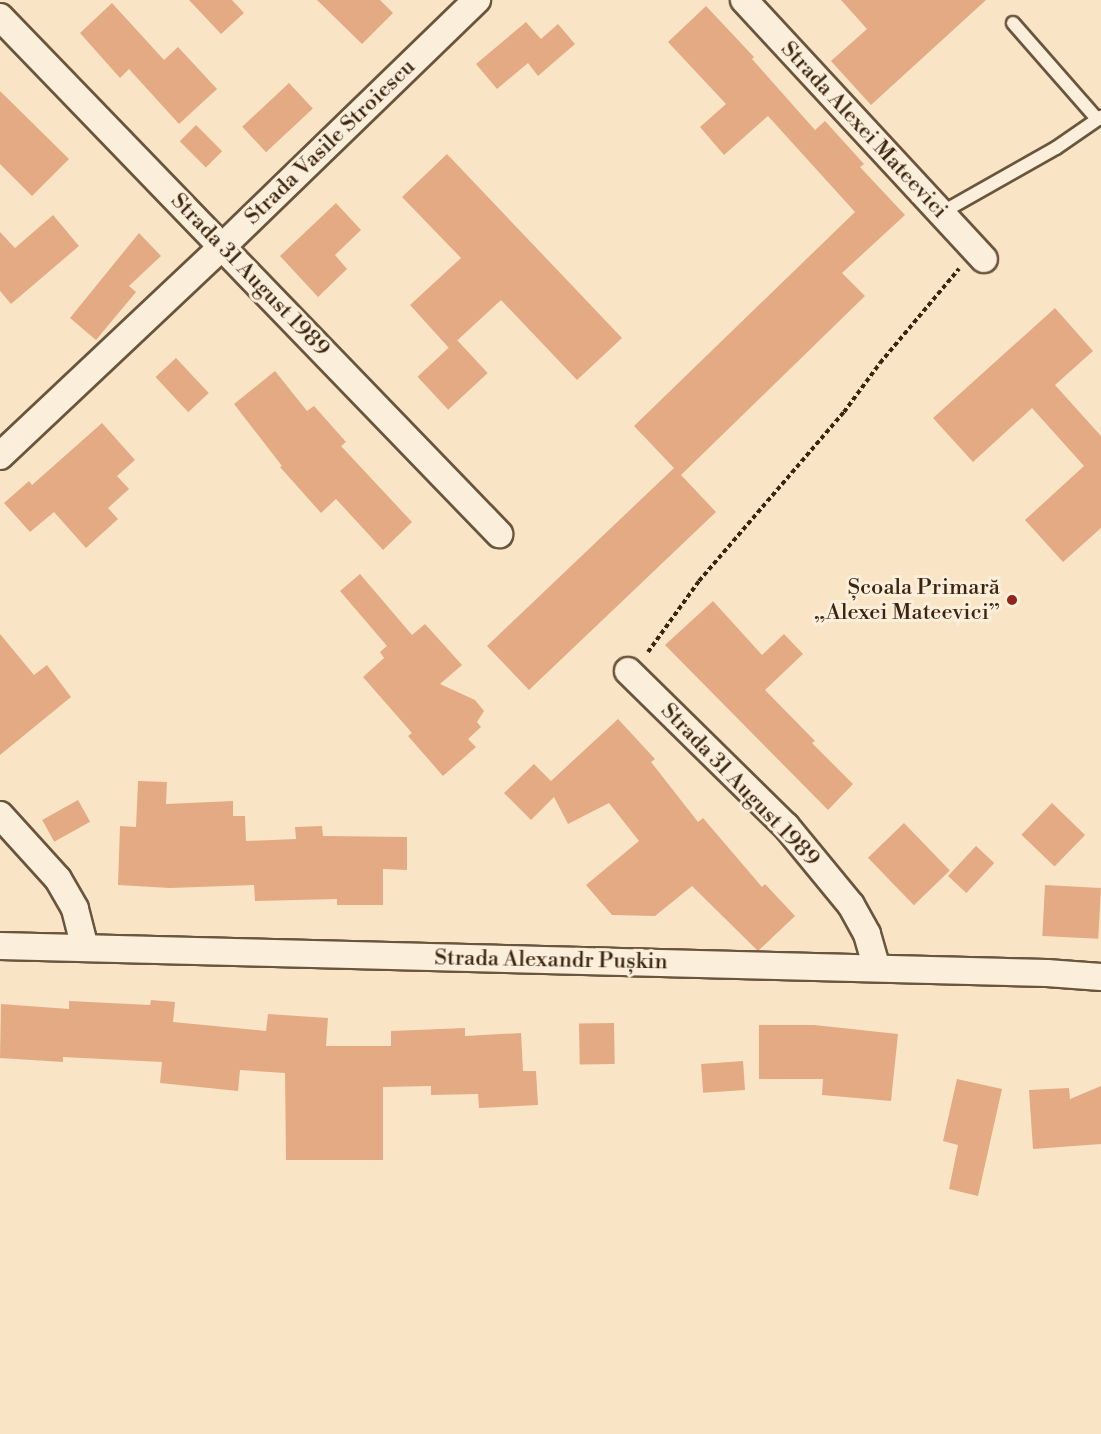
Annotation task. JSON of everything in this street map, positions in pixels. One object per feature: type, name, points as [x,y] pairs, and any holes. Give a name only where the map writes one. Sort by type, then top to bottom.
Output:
[{"type":"street","name":"Strada Vasile Stroiescu","points":[[0,456],[223,246],[477,0]]},
{"type":"street","name":"Strada Alexei Mateevici","points":[[744,0],[980,255]]},
{"type":"street","name":"Strada 31 August 1989","points":[[0,17],[499,534]]},
{"type":"street","name":"Strada 31 August 1989","points":[[630,673],[786,826],[851,905],[867,934],[878,968]]},
{"type":"street","points":[[0,815],[58,879],[75,909],[84,948]]},
{"type":"street","name":"Strada Alexandr Pușkin","points":[[0,946],[878,968],[1047,973],[1101,977]]},
{"type":"lane","points":[[941,213],[1056,148],[1099,118],[1012,23]]},
{"type":"path","points":[[630,673],[699,581],[844,412],[880,363],[980,255]]},
{"type":"building","points":[[189,0],[232,0],[244,13],[221,34]]},
{"type":"building","points":[[317,0],[380,0],[393,13],[362,44]]},
{"type":"building","points":[[841,0],[986,0],[871,105],[831,61],[867,29]]},
{"type":"building","points":[[112,3],[164,60],[178,47],[217,89],[179,124],[129,69],[120,78],[80,33]]},
{"type":"building","points":[[706,6],[754,57],[752,59],[815,130],[825,121],[864,164],[860,167],[905,215],[842,273],[865,296],[681,475],[716,512],[529,690],[487,646],[674,468],[634,426],[855,212],[768,116],[724,155],[700,127],[726,104],[668,42]]},
{"type":"building","points":[[526,22],[541,39],[558,24],[575,44],[538,76],[528,63],[497,89],[476,64]]},
{"type":"building","points":[[289,83],[313,109],[266,152],[242,127]]},
{"type":"building","points":[[0,91],[69,159],[32,196],[0,164]]},
{"type":"building","points":[[196,125],[222,151],[206,167],[180,141]]},
{"type":"building","points":[[447,154],[622,338],[577,380],[501,300],[449,348],[410,305],[461,258],[402,197]]},
{"type":"building","points":[[336,203],[361,230],[335,255],[347,269],[318,297],[280,256]]},
{"type":"building","points":[[53,215],[79,246],[11,304],[0,291],[0,232],[15,248]]},
{"type":"building","points":[[139,233],[161,256],[129,286],[136,292],[96,340],[70,318]]},
{"type":"building","points":[[1055,308],[1093,351],[1055,385],[1101,436],[1101,528],[1063,562],[1025,520],[1084,466],[1032,408],[973,462],[933,418]]},
{"type":"building","points":[[457,340],[488,373],[448,410],[418,377]]},
{"type":"building","points":[[176,358],[209,393],[188,412],[156,377]]},
{"type":"building","points":[[275,371],[307,411],[314,406],[346,442],[341,446],[412,522],[383,550],[336,499],[321,513],[280,467],[282,466],[234,404]]},
{"type":"building","points":[[102,423],[135,460],[117,476],[129,489],[108,508],[118,519],[86,548],[54,512],[30,532],[4,503],[29,481],[32,485]]},
{"type":"building","points":[[360,574],[412,635],[425,624],[462,665],[440,684],[475,700],[484,711],[477,722],[481,727],[468,739],[476,747],[443,776],[408,736],[412,733],[363,677],[384,658],[380,652],[387,646],[340,591]]},
{"type":"building","points":[[713,601],[762,655],[784,634],[803,654],[765,690],[815,741],[812,743],[853,784],[828,810],[665,645]]},
{"type":"building","points":[[0,634],[34,675],[47,665],[71,697],[0,755]]},
{"type":"building","points":[[618,719],[655,759],[651,762],[698,822],[703,818],[762,887],[765,884],[795,916],[758,951],[692,886],[655,916],[612,915],[586,885],[639,841],[609,803],[568,824],[554,797],[531,820],[504,793],[534,764],[551,781]]},
{"type":"building","points":[[138,781],[167,782],[166,804],[233,801],[233,816],[245,816],[246,841],[296,839],[295,827],[322,826],[323,836],[407,837],[407,870],[383,869],[383,905],[337,905],[337,899],[255,901],[254,885],[170,888],[118,885],[120,826],[136,827]]},
{"type":"building","points":[[78,800],[90,822],[54,842],[42,820]]},
{"type":"building","points":[[1052,803],[1085,835],[1055,867],[1021,835]]},
{"type":"building","points":[[904,823],[950,870],[914,905],[868,858]]},
{"type":"building","points":[[976,846],[994,863],[966,893],[948,876]]},
{"type":"building","points":[[1045,885],[1101,888],[1098,939],[1042,936]]},
{"type":"building","points":[[151,1000],[175,1002],[173,1022],[266,1031],[268,1014],[328,1018],[326,1046],[391,1046],[391,1031],[465,1028],[465,1036],[521,1033],[523,1071],[536,1071],[538,1105],[479,1108],[478,1094],[431,1095],[431,1086],[383,1087],[383,1160],[286,1160],[285,1073],[240,1070],[238,1091],[160,1083],[162,1062],[63,1057],[63,1062],[0,1058],[1,1004],[69,1009],[69,1001],[150,1005]]},
{"type":"building","points":[[614,1023],[615,1064],[580,1065],[579,1024]]},
{"type":"building","points":[[759,1025],[814,1025],[898,1034],[891,1101],[822,1095],[823,1079],[759,1079]]},
{"type":"building","points":[[743,1061],[745,1090],[703,1093],[701,1064]]},
{"type":"building","points":[[957,1079],[1002,1089],[978,1196],[949,1189],[958,1145],[943,1141]]},
{"type":"building","points":[[1101,1086],[1101,1144],[1033,1149],[1029,1090],[1069,1088],[1070,1099]]},
{"type":"place","name":"Școala Primară „Alexei Mateevici”","points":[[1012,600]]}]
